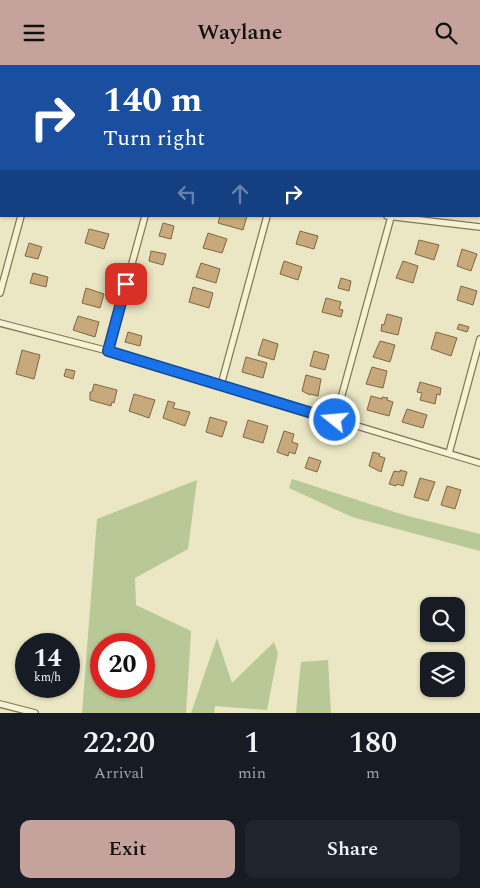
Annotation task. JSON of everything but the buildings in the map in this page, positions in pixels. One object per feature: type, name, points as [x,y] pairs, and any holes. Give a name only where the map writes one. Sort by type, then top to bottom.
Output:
[{"type":"lane","points":[[0,293],[21,217]]},
{"type":"lane","points":[[108,351],[145,217]]},
{"type":"lane","points":[[221,385],[267,217]]},
{"type":"lane","points":[[335,420],[389,217],[480,227]]},
{"type":"lane","points":[[0,323],[108,351],[480,463]]},
{"type":"lane","points":[[449,453],[480,339]]},
{"type":"lane","points":[[0,704],[35,713]]},
{"type":"green space","points":[[292,479],[404,515],[480,534],[480,551],[352,517],[289,488]]},
{"type":"green space","points":[[197,480],[188,549],[135,578],[136,605],[191,631],[186,713],[82,713],[97,519]]},
{"type":"green space","points":[[217,638],[232,683],[274,642],[278,653],[267,710],[215,706],[214,713],[191,713]]},
{"type":"green space","points":[[328,660],[331,713],[296,713],[301,662]]},
{"type":"route","points":[[126,284],[108,351],[335,420]]}]
